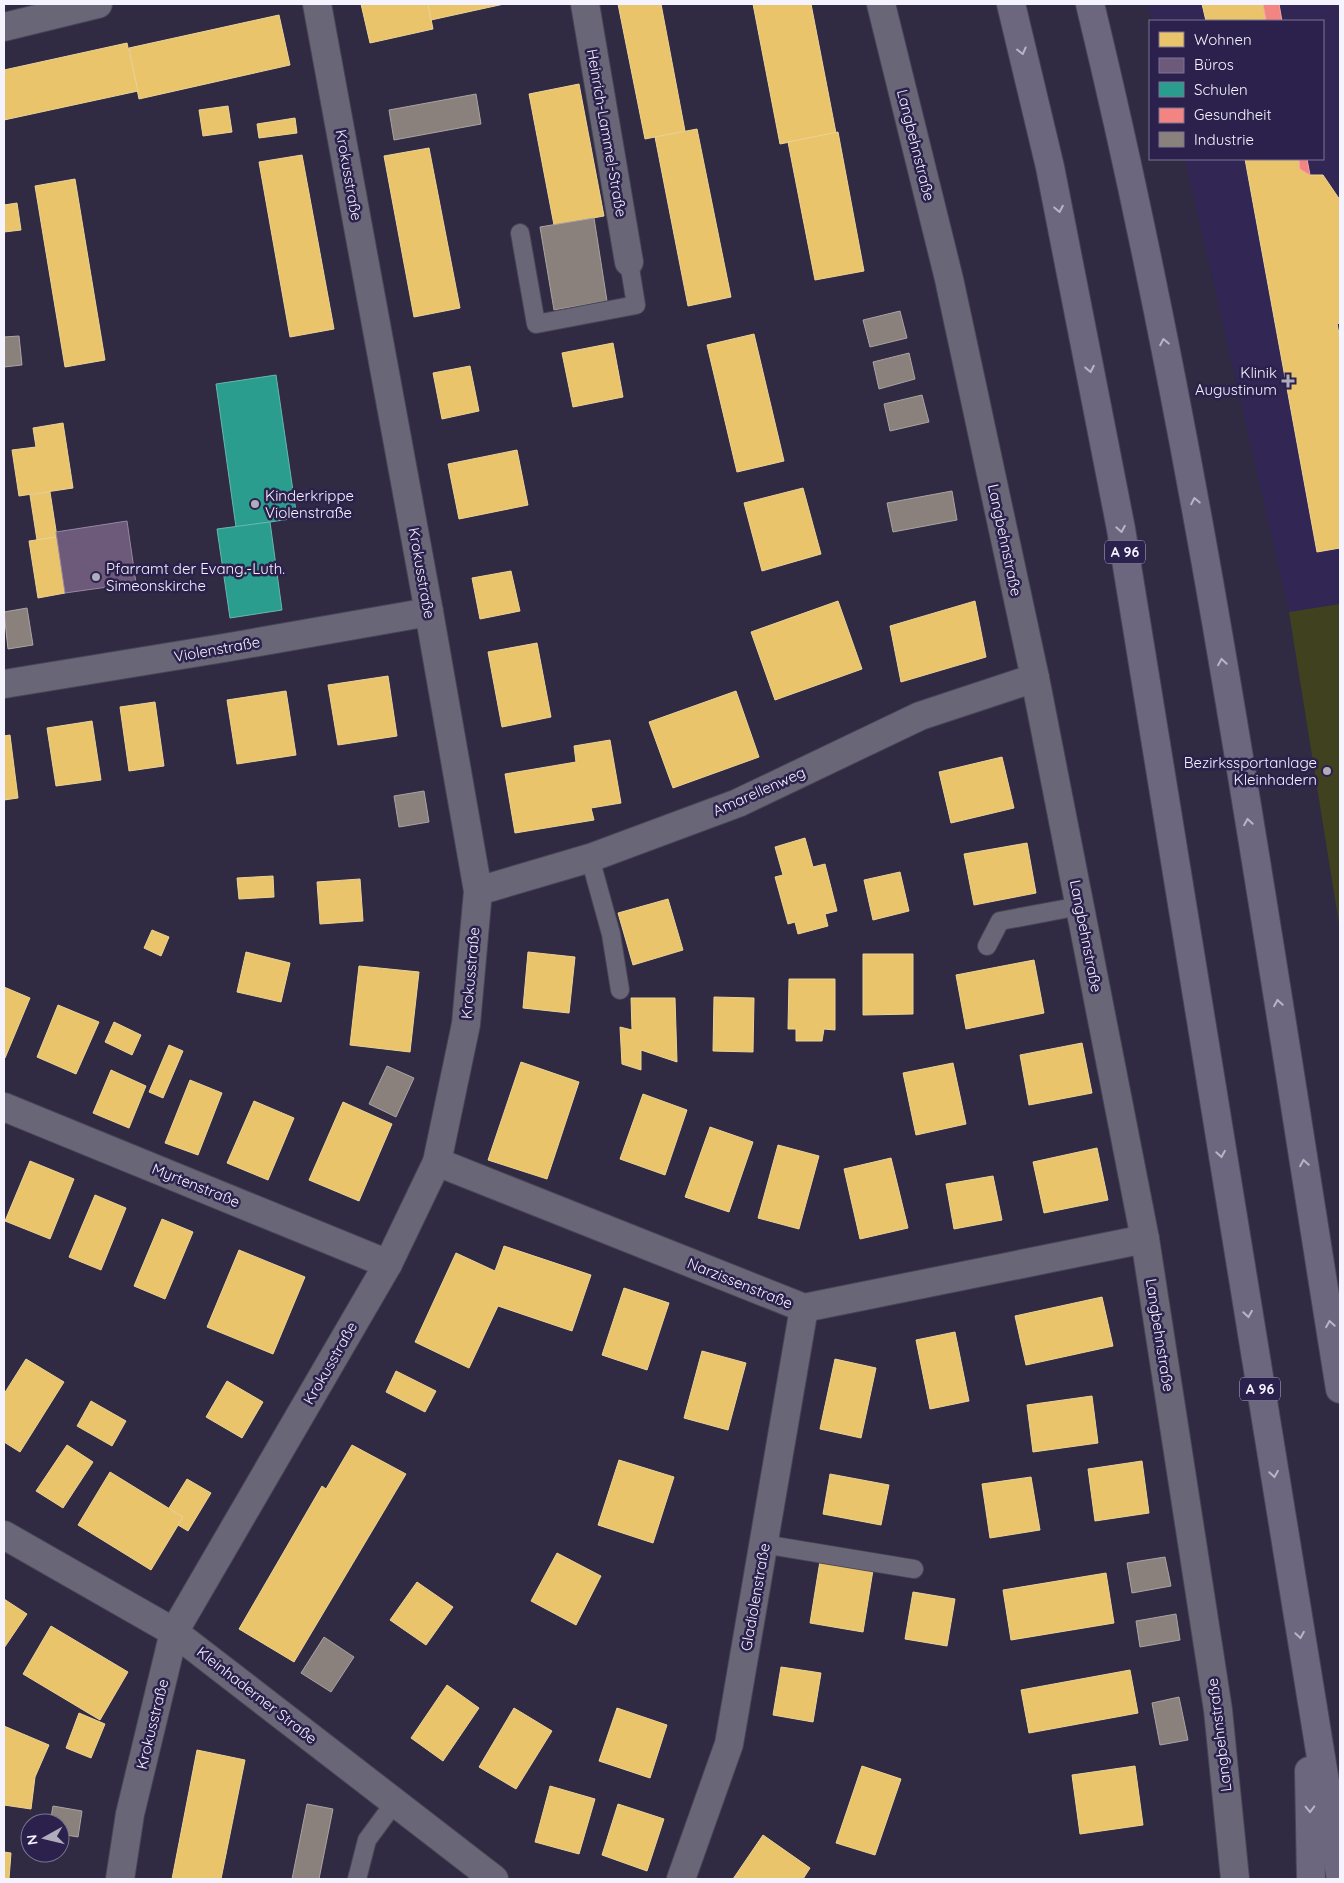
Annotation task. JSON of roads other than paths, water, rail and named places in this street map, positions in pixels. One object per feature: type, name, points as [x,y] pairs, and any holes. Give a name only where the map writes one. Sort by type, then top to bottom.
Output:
[{"type":"highway","name":"A 96","points":[[1011,4],[1050,167],[1121,529],[1340,1874]]},
{"type":"highway","points":[[1090,4],[1125,147],[1196,508],[1340,1389]]},
{"type":"highway","points":[[1306,1672],[1311,1879]]},
{"type":"street","points":[[4,27],[98,4]]},
{"type":"street","name":"Krokusstraße","points":[[120,1879],[130,1814],[174,1632],[388,1264],[436,1162],[466,1024],[478,891],[429,612],[317,4]]},
{"type":"street","name":"Heinrich-Lammel-Straße","points":[[585,4],[630,262]]},
{"type":"street","name":"Langbehnstraße","points":[[881,4],[949,279],[1035,678],[1145,1239],[1218,1710],[1235,1879]]},
{"type":"street","name":"Violenstraße","points":[[4,684],[429,612]]},
{"type":"street","name":"Amarellenweg","points":[[478,891],[590,858],[738,803],[920,716],[1035,678]]},
{"type":"street","name":"Myrtenstraße","points":[[4,1106],[388,1264]]},
{"type":"street","name":"Narzissenstraße","points":[[436,1162],[804,1308],[1145,1239]]},
{"type":"street","name":"Gladiolenstraße","points":[[682,1879],[729,1744],[804,1308]]},
{"type":"street","name":"Kleinhaderner Straße","points":[[4,1534],[174,1632],[494,1879]]},
{"type":"lane","points":[[520,233],[536,324],[636,305],[630,262]]},
{"type":"lane","points":[[590,858],[611,934],[620,990]]},
{"type":"lane","points":[[987,946],[1000,921],[1080,906]]},
{"type":"lane","points":[[764,1544],[914,1569]]},
{"type":"lane","points":[[357,1879],[367,1840],[395,1802]]},
{"type":"place","name":"Klinik Augustinum","points":[[1288,381]]},
{"type":"place","name":"Kinderkrippe Violenstraße","points":[[255,504]]},
{"type":"place","name":"Pfarramt der Evang.-Luth. Simeonskirche","points":[[96,577]]},
{"type":"place","name":"Bezirkssportanlage Kleinhadern","points":[[1327,771]]}]
